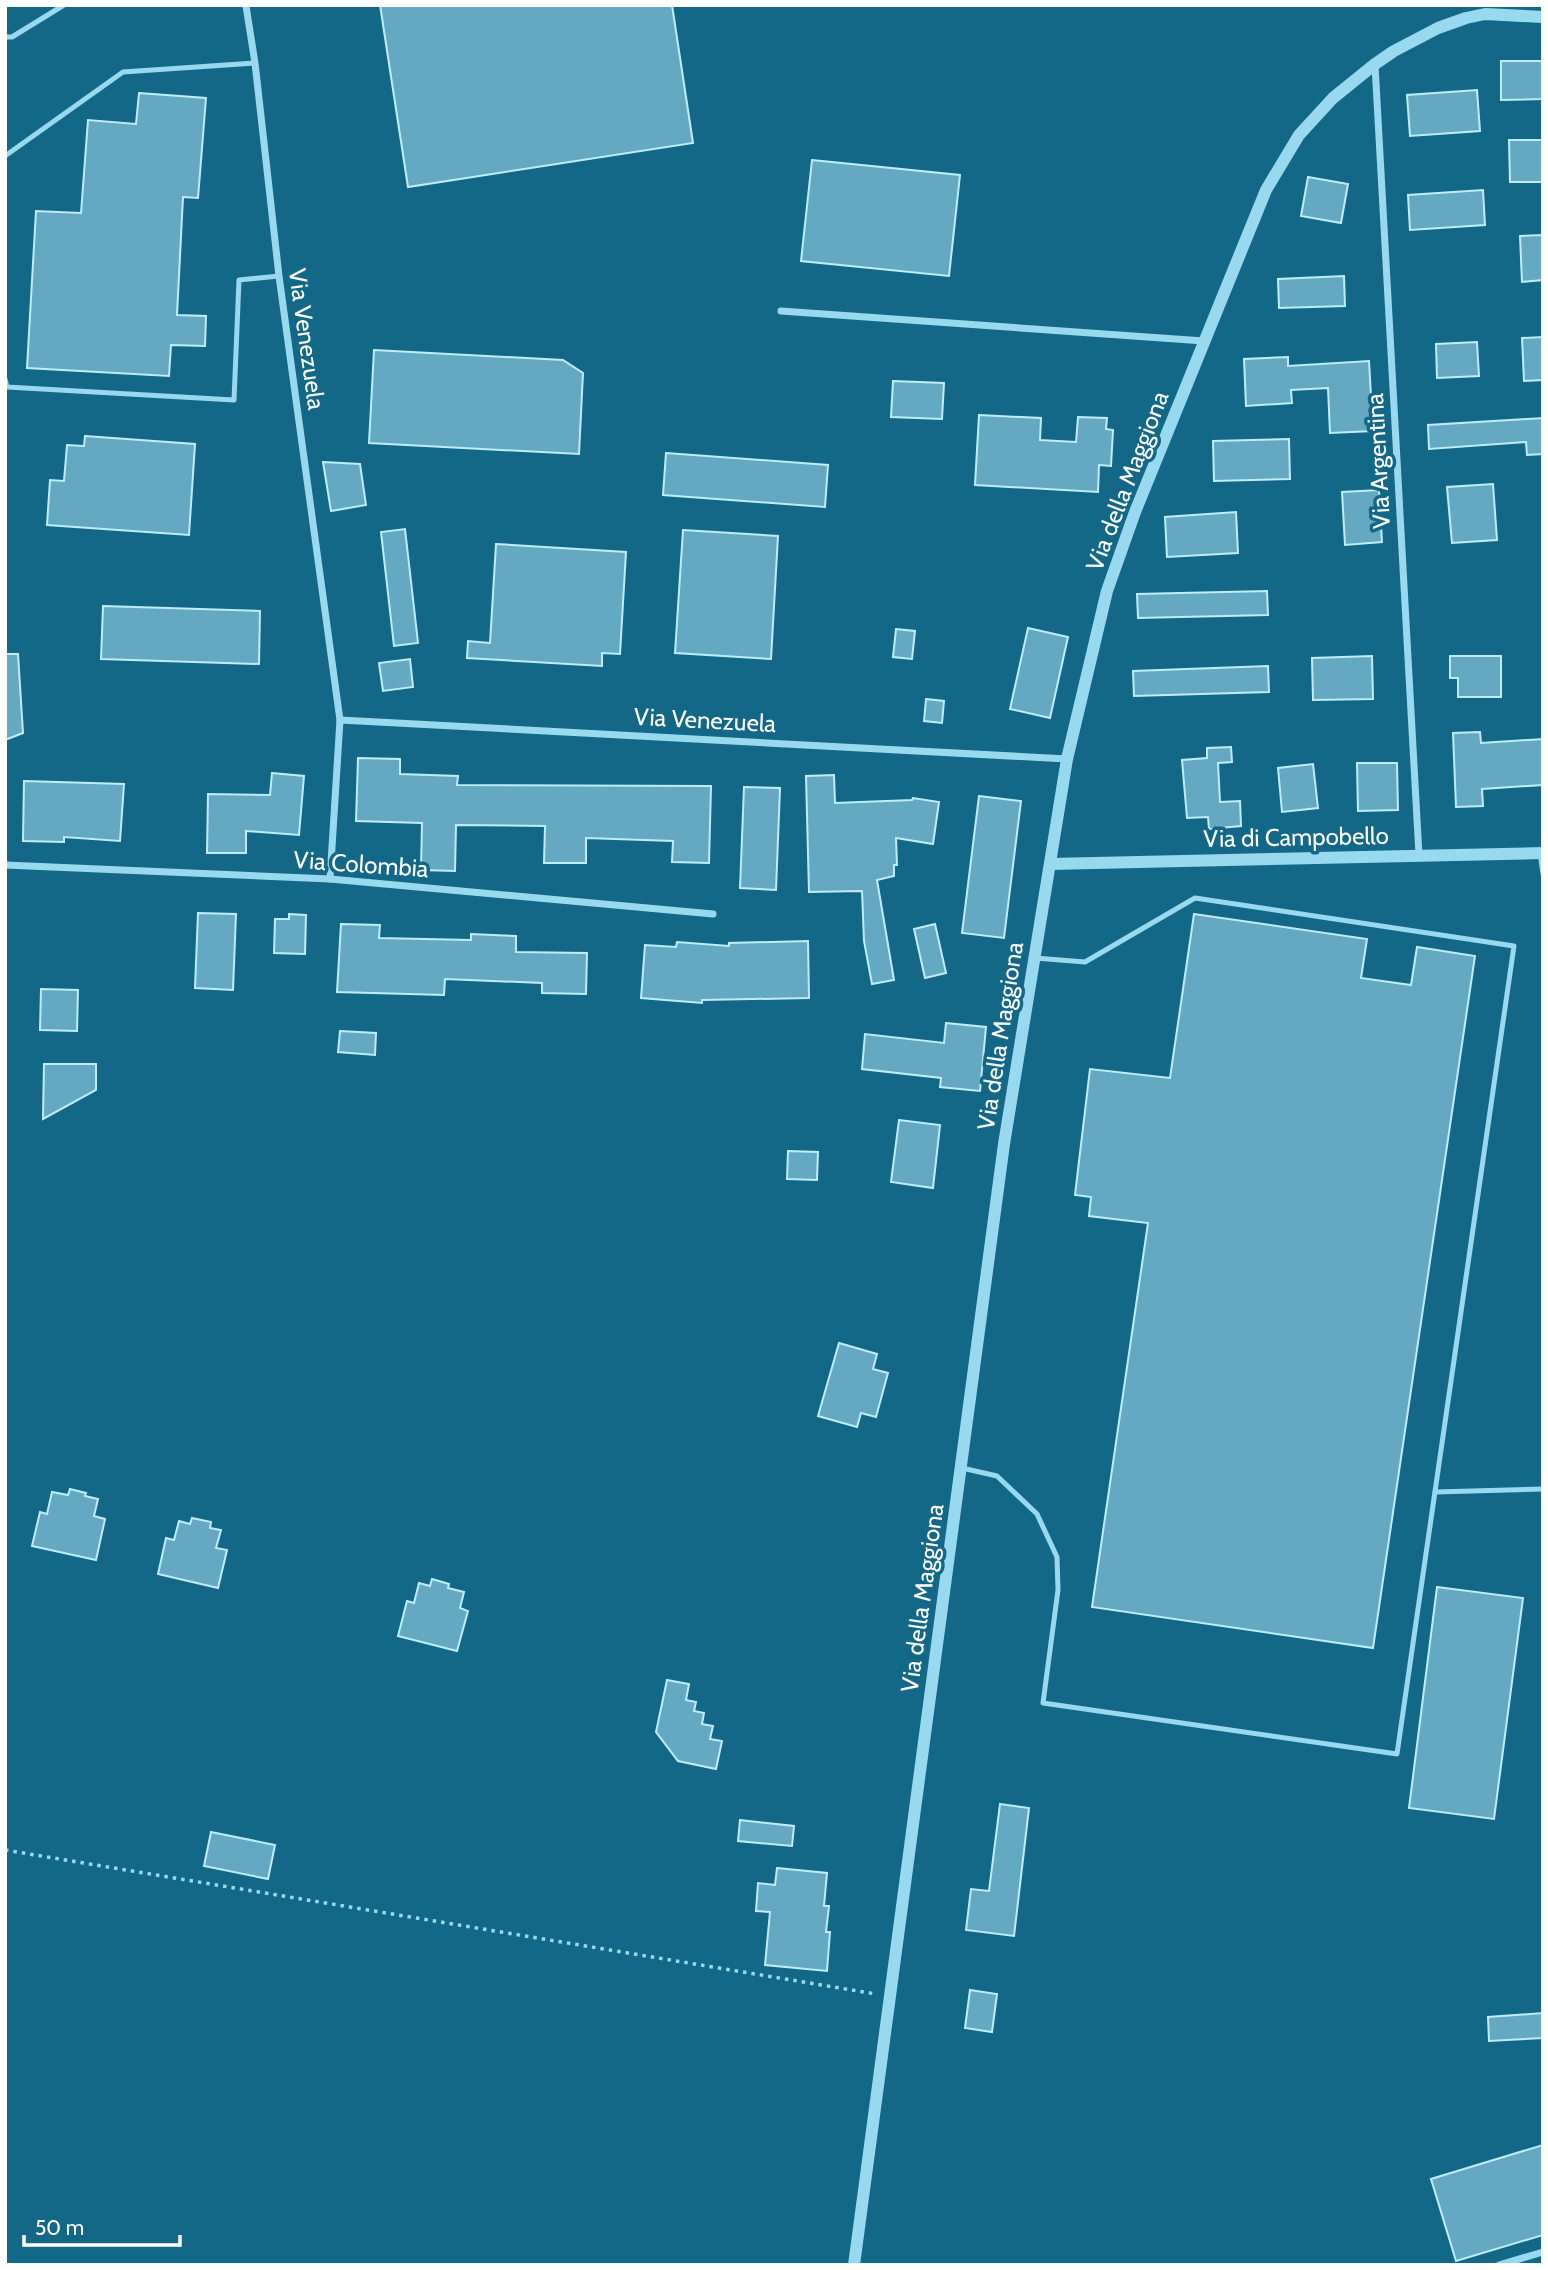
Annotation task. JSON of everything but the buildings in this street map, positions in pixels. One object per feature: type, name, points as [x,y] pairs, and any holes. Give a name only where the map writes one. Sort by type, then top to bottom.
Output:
[{"type":"street","name":"Via Venezuela","points":[[246,6],[279,276],[340,720],[330,879]]},
{"type":"street","name":"Via della Maggiona","points":[[854,2265],[1004,1144],[1067,759],[1113,574],[1266,190],[1298,135],[1333,98],[1375,64],[1415,39],[1454,21],[1485,14],[1543,17]]},
{"type":"street","name":"Via Argentina","points":[[1375,64],[1419,855]]},
{"type":"street","points":[[781,311],[1204,341]]},
{"type":"street","name":"Via Venezuela","points":[[340,720],[1067,759]]},
{"type":"street","name":"Via di Campobello","points":[[1049,864],[1541,853]]},
{"type":"street","name":"Via Colombia","points":[[5,865],[330,879],[713,914]]},
{"type":"street","points":[[1499,2265],[1543,2252]]},
{"type":"lane","points":[[5,37],[12,37],[64,5]]},
{"type":"lane","points":[[5,156],[123,72],[255,63]]},
{"type":"lane","points":[[5,379],[7,387],[234,400],[239,280],[279,276]]},
{"type":"lane","points":[[1541,853],[1543,874]]},
{"type":"lane","points":[[962,1468],[997,1476],[1037,1514],[1057,1557],[1058,1590],[1043,1703],[1397,1754],[1514,946],[1195,898],[1085,962],[1034,958]]},
{"type":"lane","points":[[1435,1492],[1543,1489]]},
{"type":"path","points":[[5,1850],[889,1996]]}]
